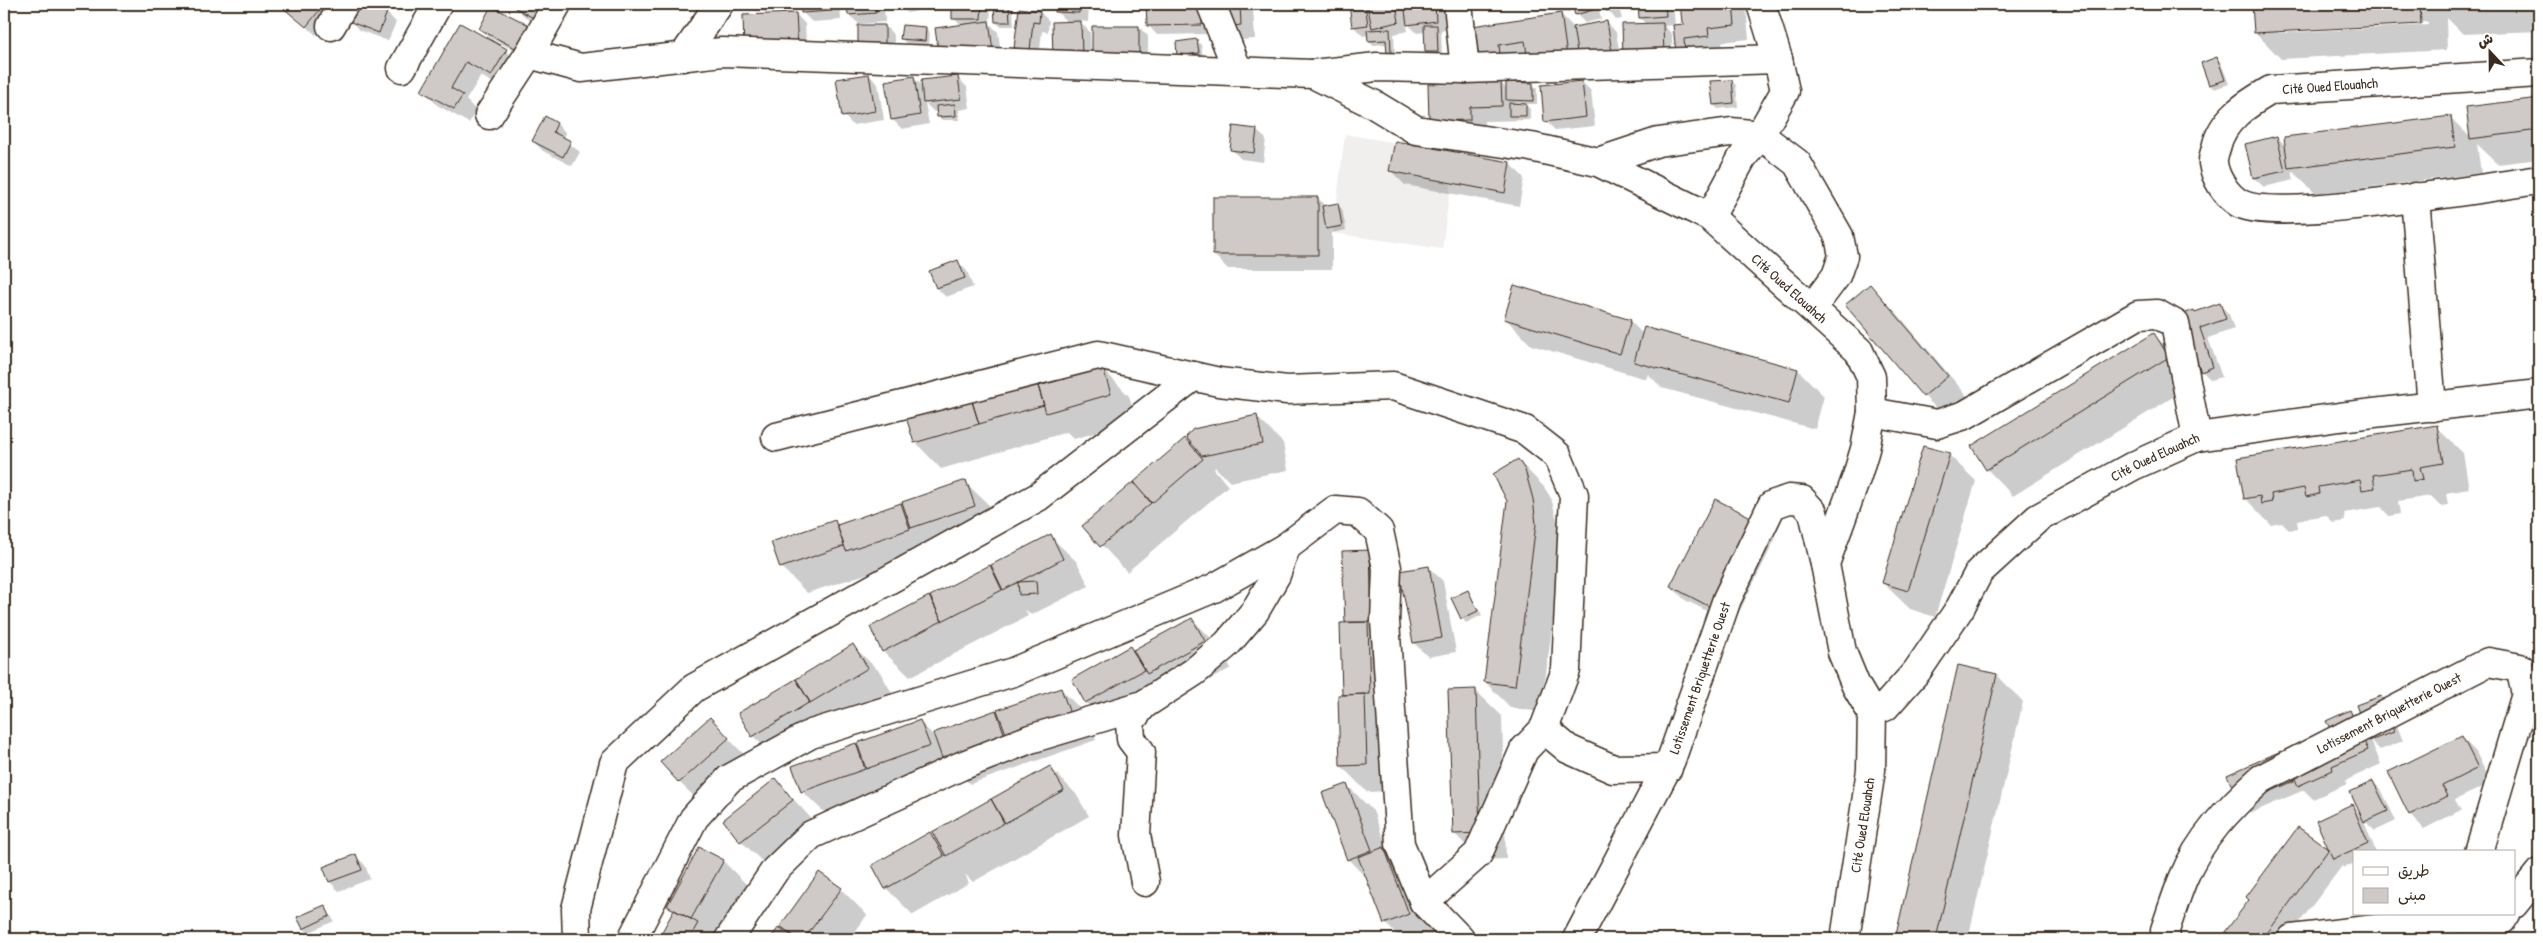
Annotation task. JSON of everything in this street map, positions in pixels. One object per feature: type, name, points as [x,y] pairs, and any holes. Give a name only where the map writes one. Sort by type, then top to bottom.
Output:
[{"type":"street","points":[[402,68],[438,4]]},
{"type":"street","points":[[489,115],[529,54],[557,4]]},
{"type":"street","points":[[683,57],[718,4]]},
{"type":"street","points":[[1211,4],[1238,71]]},
{"type":"street","points":[[1458,4],[1464,69]]},
{"type":"street","points":[[1719,224],[1742,158],[1760,135],[1785,91],[1778,59],[1761,4]]},
{"type":"street","points":[[529,54],[581,68],[732,52],[1313,74],[1377,67],[1464,69],[1778,59]]},
{"type":"street","name":"Cité Oued Elouahch","points":[[2539,73],[2271,90],[2248,104],[2228,121],[2218,139],[2213,162],[2220,185],[2240,204],[2268,210],[2359,205],[2416,210],[2539,180]]},
{"type":"street","name":"Cité Oued Elouahch","points":[[1313,74],[1373,104],[1416,130],[1530,147],[1598,162],[1719,224],[1859,351],[1871,377],[1872,412],[1865,450],[1857,476],[1825,564]]},
{"type":"street","points":[[1598,162],[1658,142],[1731,132],[1760,135],[1797,164],[1839,236],[1843,256],[1836,276],[1812,308]]},
{"type":"street","points":[[2416,210],[2432,407]]},
{"type":"street","points":[[1872,412],[1937,424],[1965,415],[2138,315],[2157,314],[2175,324],[2197,437]]},
{"type":"street","points":[[776,437],[1098,355],[1218,382],[1287,390],[1394,386],[1525,430],[1557,455],[1574,495],[1566,670],[1544,729],[1524,750],[1478,854],[1424,902]]},
{"type":"street","points":[[578,939],[576,909],[614,763],[694,688],[1038,498],[1194,376]]},
{"type":"street","name":"Cité Oued Elouahch","points":[[1845,939],[1871,770],[1872,710],[1885,707],[1917,671],[1960,608],[1979,572],[2038,518],[2133,466],[2197,437],[2339,417],[2539,394]]},
{"type":"street","name":"Lotissement Briquetterie Ouest","points":[[1577,939],[1668,768],[1727,599],[1772,505],[1789,499],[1802,500],[1813,512],[1825,564]]},
{"type":"street","points":[[632,939],[694,818],[729,779],[811,734],[1013,672],[1214,588],[1286,547],[1335,510],[1358,512],[1379,531],[1387,568],[1385,621],[1400,844],[1424,902],[1460,939]]},
{"type":"street","points":[[729,939],[775,870],[811,835],[961,766],[1022,742],[1143,705],[1194,672],[1227,644],[1255,611],[1276,575],[1286,547]]},
{"type":"street","points":[[1825,564],[1842,652],[1856,686],[1872,710]]},
{"type":"street","name":"Lotissement Briquetterie Ouest","points":[[2166,939],[2165,930],[2183,878],[2202,846],[2230,806],[2261,779],[2488,662],[2520,668],[2526,694],[2480,850]]},
{"type":"street","points":[[1143,705],[1130,722],[1131,739],[1141,752],[1136,835],[1145,882]]},
{"type":"street","points":[[1544,729],[1568,749],[1613,769],[1668,768]]},
{"type":"street","points":[[2516,902],[2539,873]]},
{"type":"street","points":[[2292,939],[2460,917],[2502,920],[2505,916]]},
{"type":"shaded area","points":[[1345,134],[1455,153],[1442,249],[1333,233]]},
{"type":"building","points":[[285,4],[319,4],[322,7],[306,27],[282,7]]},
{"type":"building","points":[[355,4],[368,4],[387,12],[379,33],[348,21]]},
{"type":"building","points":[[517,4],[549,4],[539,21],[515,8]]},
{"type":"building","points":[[801,4],[832,4],[832,11],[801,13]]},
{"type":"building","points":[[847,4],[876,4],[876,13],[848,15]]},
{"type":"building","points":[[900,4],[913,4],[914,7],[901,9]]},
{"type":"building","points":[[952,4],[982,4],[981,19],[952,19]]},
{"type":"building","points":[[1055,4],[1079,4],[1079,13],[1055,12]]},
{"type":"building","points":[[1146,4],[1202,4],[1202,25],[1147,26]]},
{"type":"building","points":[[1224,4],[1240,4],[1241,25],[1226,27]]},
{"type":"building","points":[[1349,4],[1365,4],[1368,25],[1352,27]]},
{"type":"building","points":[[1367,4],[1396,4],[1399,22],[1372,28]]},
{"type":"building","points":[[1404,4],[1435,4],[1436,21],[1407,25]]},
{"type":"building","points":[[1556,4],[1566,4],[1566,8],[1557,9]]},
{"type":"building","points":[[1572,4],[1591,4],[1593,10],[1575,15]]},
{"type":"building","points":[[1604,4],[1612,4],[1613,9],[1606,11]]},
{"type":"building","points":[[1638,4],[1665,4],[1666,16],[1639,18]]},
{"type":"building","points":[[1680,4],[1733,4],[1735,25],[1708,28],[1709,36],[1684,39],[1685,52],[1676,53],[1673,25],[1685,24],[1682,22]]},
{"type":"building","points":[[2252,4],[2420,4],[2421,24],[2254,33]]},
{"type":"building","points":[[2435,4],[2539,4],[2435,8]]},
{"type":"building","points":[[994,5],[1009,5],[1010,22],[995,22]]},
{"type":"building","points":[[491,6],[529,25],[517,49],[479,29]]},
{"type":"building","points":[[1019,8],[1040,11],[1039,23],[1033,22],[1030,50],[1014,48]]},
{"type":"building","points":[[796,13],[798,49],[744,51],[743,15]]},
{"type":"building","points":[[1561,13],[1567,56],[1528,61],[1525,41],[1499,45],[1500,54],[1477,57],[1472,26]]},
{"type":"building","points":[[989,21],[993,51],[939,57],[935,28]]},
{"type":"building","points":[[1081,21],[1082,56],[1053,57],[1052,22]]},
{"type":"building","points":[[1607,21],[1612,52],[1578,58],[1573,27]]},
{"type":"building","points":[[460,23],[507,49],[491,76],[466,62],[451,88],[463,95],[454,109],[421,91]]},
{"type":"building","points":[[1663,23],[1664,58],[1623,58],[1622,24]]},
{"type":"building","points":[[858,25],[885,25],[885,51],[858,51]]},
{"type":"building","points":[[902,25],[926,27],[925,41],[900,39]]},
{"type":"building","points":[[1424,25],[1437,25],[1438,52],[1425,52]]},
{"type":"building","points":[[1092,26],[1139,26],[1139,59],[1092,54]]},
{"type":"building","points":[[1390,29],[1391,54],[1387,54],[1386,40],[1368,41],[1367,30]]},
{"type":"building","points":[[1197,39],[1199,53],[1177,56],[1176,42]]},
{"type":"building","points":[[2217,57],[2225,80],[2209,85],[2201,63]]},
{"type":"building","points":[[869,74],[875,111],[842,117],[836,79]]},
{"type":"building","points":[[914,76],[920,115],[891,120],[885,81]]},
{"type":"building","points":[[958,76],[961,99],[923,103],[921,80]]},
{"type":"building","points":[[1732,80],[1734,103],[1713,105],[1710,81]]},
{"type":"building","points":[[1501,81],[1502,106],[1470,107],[1470,120],[1429,121],[1428,84]]},
{"type":"building","points":[[1582,81],[1586,117],[1544,122],[1541,85]]},
{"type":"building","points":[[1506,82],[1533,83],[1533,101],[1506,100]]},
{"type":"building","points":[[2539,98],[2539,130],[2470,139],[2466,107]]},
{"type":"building","points":[[1509,103],[1526,104],[1526,116],[1509,116]]},
{"type":"building","points":[[955,104],[956,116],[937,117],[936,106]]},
{"type":"building","points":[[545,116],[557,123],[553,132],[571,141],[563,157],[532,141]]},
{"type":"building","points":[[2451,116],[2455,147],[2288,168],[2284,137]]},
{"type":"building","points":[[1233,126],[1257,129],[1254,153],[1230,150]]},
{"type":"building","points":[[2277,136],[2285,171],[2253,178],[2245,144]]},
{"type":"building","points":[[1395,141],[1510,162],[1505,193],[1389,171]]},
{"type":"building","points":[[1213,197],[1318,197],[1318,255],[1213,255]]},
{"type":"building","points":[[1338,203],[1342,226],[1326,229],[1322,206]]},
{"type":"building","points":[[958,260],[965,278],[936,288],[929,271]]},
{"type":"building","points":[[1870,284],[1948,376],[1923,397],[1845,305]]},
{"type":"building","points":[[1514,285],[1631,320],[1620,354],[1504,319]]},
{"type":"building","points":[[2220,303],[2226,319],[2200,328],[2213,367],[2201,372],[2181,315]]},
{"type":"building","points":[[1644,327],[1798,369],[1789,403],[1634,362]]},
{"type":"building","points":[[2154,333],[2169,357],[1986,470],[1971,446]]},
{"type":"building","points":[[1103,368],[1111,394],[1046,413],[1038,386]]},
{"type":"building","points":[[1036,379],[1044,405],[979,424],[971,398]]},
{"type":"building","points":[[971,398],[979,424],[914,443],[906,417]]},
{"type":"building","points":[[1257,415],[1263,444],[1202,456],[1186,437],[1193,429]]},
{"type":"building","points":[[2437,425],[2443,463],[2420,467],[2423,479],[2413,481],[2412,469],[2373,475],[2375,488],[2362,490],[2360,480],[2318,487],[2319,494],[2306,497],[2304,488],[2271,494],[2272,502],[2261,504],[2260,496],[2244,499],[2237,458]]},
{"type":"building","points":[[1185,438],[1203,459],[1152,503],[1134,482]]},
{"type":"building","points":[[1923,446],[1950,453],[1908,591],[1882,583]]},
{"type":"building","points":[[1518,459],[1525,470],[1533,499],[1536,524],[1515,686],[1484,682],[1507,501],[1493,474]]},
{"type":"building","points":[[966,480],[975,506],[911,528],[902,502]]},
{"type":"building","points":[[1133,482],[1151,503],[1100,547],[1082,526]]},
{"type":"building","points":[[1715,499],[1763,523],[1718,611],[1670,586]]},
{"type":"building","points":[[901,503],[910,529],[846,551],[837,525]]},
{"type":"building","points":[[835,520],[844,546],[780,568],[771,542]]},
{"type":"building","points":[[1051,534],[1063,559],[1003,590],[991,565]]},
{"type":"building","points":[[1370,550],[1372,622],[1345,622],[1342,551]]},
{"type":"building","points":[[990,565],[1002,590],[942,621],[930,596]]},
{"type":"building","points":[[1429,566],[1442,638],[1413,643],[1399,571]]},
{"type":"building","points":[[1036,581],[1037,594],[1019,595],[1018,582]]},
{"type":"building","points":[[1468,590],[1478,611],[1461,619],[1451,598]]},
{"type":"building","points":[[929,596],[942,621],[882,652],[870,627]]},
{"type":"building","points":[[1192,618],[1205,641],[1147,674],[1133,650]]},
{"type":"building","points":[[1368,622],[1370,694],[1342,695],[1340,623]]},
{"type":"building","points":[[853,644],[868,668],[810,703],[796,679]]},
{"type":"building","points":[[1130,646],[1144,670],[1085,703],[1072,679]]},
{"type":"building","points":[[1958,665],[1997,674],[1936,939],[1895,939]]},
{"type":"building","points":[[796,679],[810,702],[752,737],[738,713]]},
{"type":"building","points":[[1061,688],[1070,714],[1007,736],[997,710]]},
{"type":"building","points":[[1476,689],[1480,833],[1453,834],[1448,690]]},
{"type":"building","points":[[1365,694],[1367,765],[1340,766],[1338,695]]},
{"type":"building","points":[[2381,696],[2394,732],[2369,741],[2356,705]]},
{"type":"building","points":[[996,710],[1005,736],[942,758],[933,733]]},
{"type":"building","points":[[2350,710],[2368,750],[2332,766],[2333,770],[2298,786],[2283,752],[2331,730],[2326,721]]},
{"type":"building","points":[[710,717],[729,738],[679,783],[660,762]]},
{"type":"building","points":[[920,720],[930,746],[866,769],[857,743]]},
{"type":"building","points":[[2462,736],[2478,768],[2442,786],[2448,796],[2409,815],[2388,772]]},
{"type":"building","points":[[856,743],[865,769],[801,792],[792,766]]},
{"type":"building","points":[[2281,751],[2294,781],[2240,805],[2227,775]]},
{"type":"building","points":[[1050,766],[1064,790],[1005,823],[991,799]]},
{"type":"building","points":[[776,778],[793,800],[740,842],[723,820]]},
{"type":"building","points":[[2373,781],[2388,811],[2364,822],[2350,792]]},
{"type":"building","points":[[1347,784],[1372,850],[1347,860],[1322,793]]},
{"type":"building","points":[[991,799],[1004,823],[946,856],[932,832]]},
{"type":"building","points":[[2352,804],[2368,843],[2333,859],[2316,821]]},
{"type":"building","points":[[2298,827],[2329,849],[2263,939],[2235,939],[2225,932],[2249,900],[2246,897]]},
{"type":"building","points":[[930,832],[944,856],[885,889],[872,865]]},
{"type":"building","points":[[699,847],[724,860],[691,919],[667,906]]},
{"type":"building","points":[[1384,847],[1409,914],[1384,924],[1358,857]]},
{"type":"building","points":[[356,854],[362,870],[329,882],[323,867]]},
{"type":"building","points":[[819,872],[842,888],[804,939],[798,939],[780,926]]},
{"type":"building","points":[[325,905],[330,916],[303,929],[297,917]]},
{"type":"building","points":[[674,910],[698,923],[689,939],[658,939]]},
{"type":"building","points":[[779,927],[796,939],[770,939]]},
{"type":"building","points":[[2539,931],[2539,939],[2515,939]]}]
